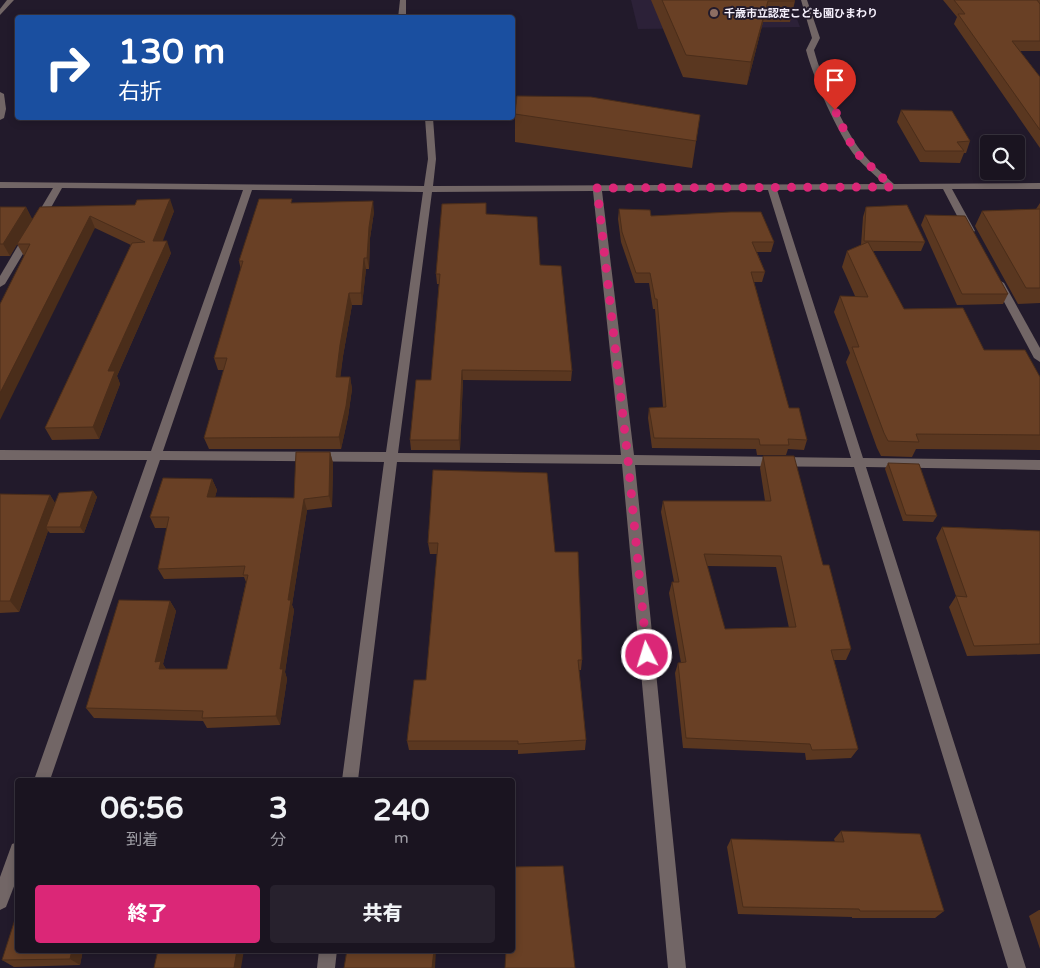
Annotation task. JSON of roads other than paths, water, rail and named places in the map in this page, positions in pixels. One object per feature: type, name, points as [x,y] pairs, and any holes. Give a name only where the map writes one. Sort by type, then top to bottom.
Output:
[{"type":"street","points":[[0,12],[11,0]]},
{"type":"street","points":[[402,15],[404,0]]},
{"type":"street","points":[[804,0],[816,38],[810,50],[814,65],[848,139],[859,155],[892,187]]},
{"type":"street","points":[[0,94],[2,108],[0,118]]},
{"type":"street","points":[[350,778],[391,457],[432,159],[429,120]]},
{"type":"street","points":[[0,185],[428,189],[1040,186]]},
{"type":"street","points":[[0,284],[59,186]]},
{"type":"street","points":[[946,187],[974,238]]},
{"type":"street","points":[[43,778],[248,188]]},
{"type":"street","points":[[597,188],[628,460],[677,968]]},
{"type":"street","points":[[772,188],[1017,968]]},
{"type":"street","points":[[993,272],[1040,358]]},
{"type":"street","points":[[0,454],[1040,465]]},
{"type":"street","points":[[0,901],[15,858]]},
{"type":"street","points":[[326,968],[328,953]]},
{"type":"place","name":"千歳市立認定こども園ひまわり","points":[[714,13]]}]
